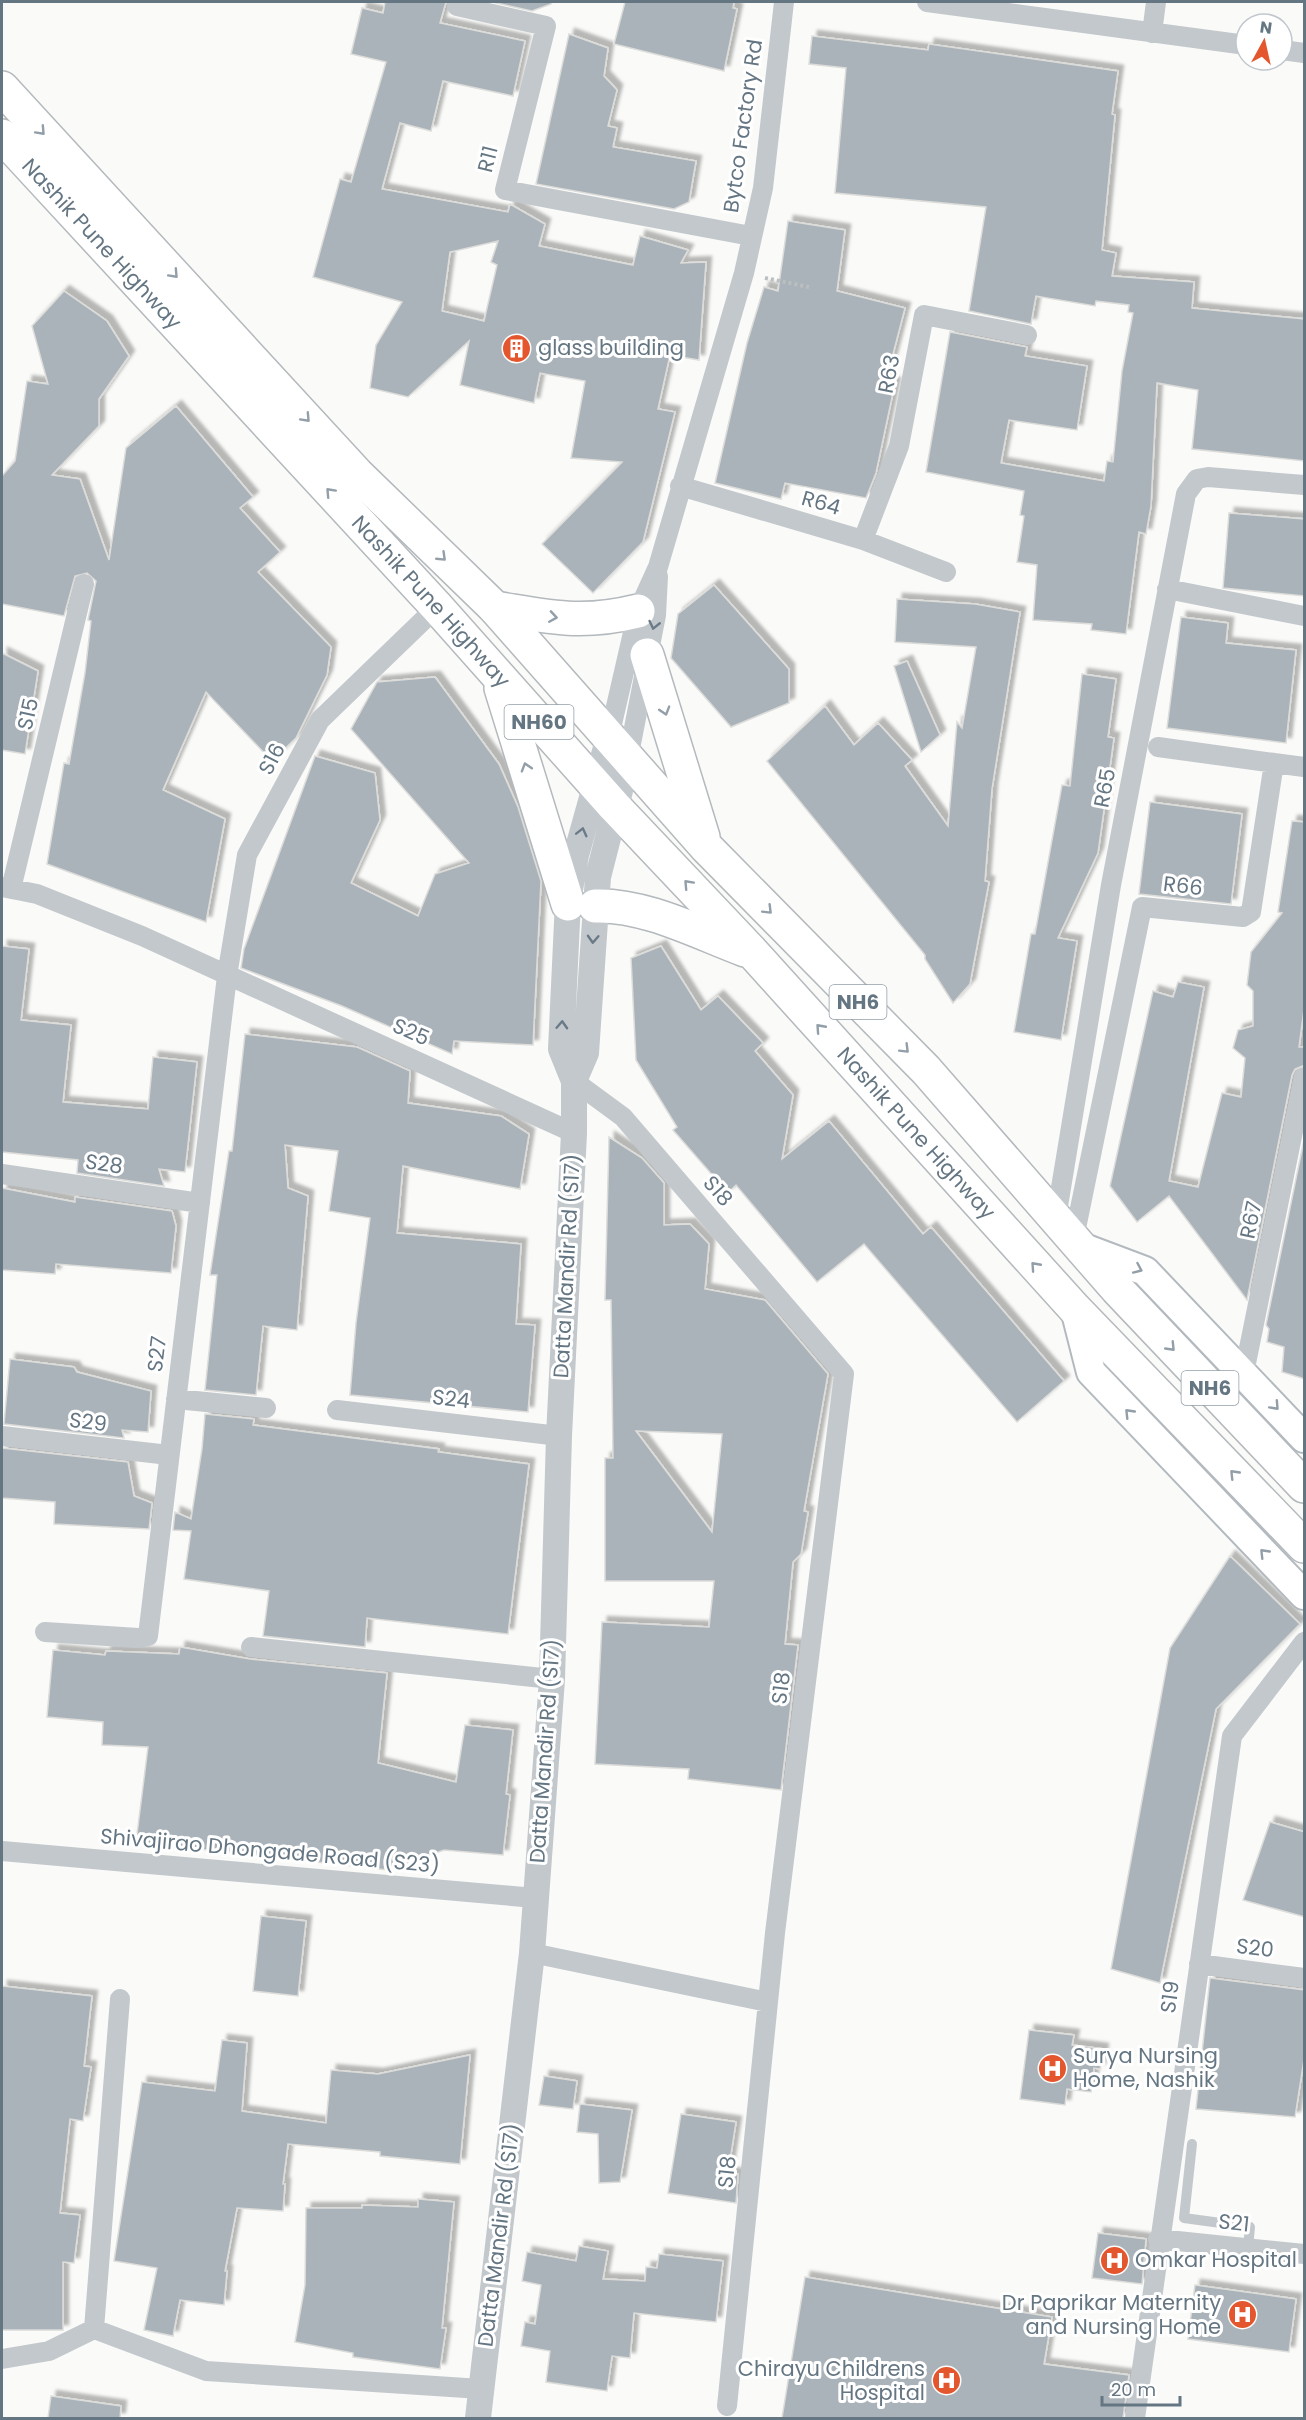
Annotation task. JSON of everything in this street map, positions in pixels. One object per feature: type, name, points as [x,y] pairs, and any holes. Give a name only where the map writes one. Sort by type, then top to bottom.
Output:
[{"type":"highway","name":"Nashik Pune Highway","points":[[2,88],[357,474],[495,608],[707,848],[926,1070],[1071,1235]]},
{"type":"highway","name":"Nashik Pune Highway","points":[[2,136],[436,607],[604,794],[753,953],[1075,1309]]},
{"type":"highway","points":[[495,608],[573,620],[603,619],[638,611]]},
{"type":"highway","points":[[647,655],[707,848]]},
{"type":"highway","points":[[497,676],[581,905],[619,907],[644,913],[753,953]]},
{"type":"highway","name":"NH6","points":[[1071,1235],[1162,1338],[1305,1486]]},
{"type":"highway","name":"NH6","points":[[1075,1309],[1305,1546]]},
{"type":"main road","points":[[1071,1235],[1145,1271],[1305,1438]]},
{"type":"main road","points":[[1075,1309],[1091,1372],[1305,1595]]},
{"type":"street","name":"R11","points":[[458,2],[457,6],[546,26],[505,190],[751,236]]},
{"type":"street","name":"Bytco Factory Rd","points":[[619,748],[638,611],[658,567],[744,273],[763,188],[784,2]]},
{"type":"street","points":[[927,2],[1234,43]]},
{"type":"street","points":[[1152,33],[1156,2]]},
{"type":"street","name":"R63","points":[[863,540],[899,446],[924,315],[1027,335]]},
{"type":"street","name":"R65","points":[[1071,1235],[1110,901],[1186,494],[1197,479],[1208,477],[1305,485]]},
{"type":"street","name":"R64","points":[[680,486],[863,540],[946,572]]},
{"type":"street","name":"Bytco Factory Rd","points":[[619,748],[647,655],[656,615],[658,567]]},
{"type":"street","name":"S15","points":[[6,888],[84,584]]},
{"type":"street","points":[[1167,589],[1305,616]]},
{"type":"street","name":"S16","points":[[227,976],[247,855],[320,720],[436,607]]},
{"type":"street","points":[[1158,747],[1305,767]]},
{"type":"street","name":"Datta Mandir Rd (S17)","points":[[478,2418],[532,1953],[552,1679],[559,1436],[574,1133],[574,1081],[586,1053],[581,905],[598,877],[604,794],[619,748]]},
{"type":"street","name":"R66","points":[[1071,1235],[1142,907],[1243,917],[1251,912],[1274,763]]},
{"type":"street","name":"S25","points":[[6,888],[37,894],[142,936],[574,1133]]},
{"type":"street","points":[[1110,901],[1142,907]]},
{"type":"street","name":"S27","points":[[45,1632],[138,1638],[148,1635],[227,976]]},
{"type":"street","name":"R67","points":[[1244,1373],[1305,1077]]},
{"type":"street","name":"S18","points":[[574,1081],[623,1117],[844,1374],[768,2002],[727,2406]]},
{"type":"street","name":"S28","points":[[2,1174],[200,1203]]},
{"type":"street","points":[[176,1399],[266,1408]]},
{"type":"street","name":"S24","points":[[337,1410],[559,1436]]},
{"type":"street","name":"S29","points":[[2,1436],[169,1455]]},
{"type":"street","name":"S19","points":[[1135,2418],[1158,2239],[1232,1736],[1305,1642]]},
{"type":"street","points":[[251,1647],[552,1679]]},
{"type":"street","name":"Shivajirao Dhongade Road (S23)","points":[[2,1851],[535,1898]]},
{"type":"street","points":[[532,1953],[768,2002]]},
{"type":"street","name":"S20","points":[[1199,1964],[1305,1978]]},
{"type":"street","points":[[94,2329],[120,1999]]},
{"type":"street","name":"S21","points":[[1158,2239],[1305,2254]]},
{"type":"street","points":[[2,2359],[49,2351],[94,2329],[207,2371],[482,2389]]},
{"type":"lane","points":[[1192,2144],[1184,2218],[1250,2226],[1248,2248]]},
{"type":"path","points":[[744,273],[809,288]]},
{"type":"building","points":[[385,2],[446,2],[440,23],[525,41],[513,96],[443,81],[431,131],[400,123],[382,189],[508,212],[510,204],[545,224],[539,246],[633,265],[640,236],[688,250],[681,263],[706,262],[699,360],[670,355],[658,409],[675,412],[643,542],[593,593],[542,544],[622,462],[571,458],[585,381],[540,373],[534,403],[460,385],[469,341],[408,397],[370,388],[376,345],[402,302],[313,277],[340,179],[351,182],[386,62],[351,54],[362,8],[383,13]],"holes":[[[498,241],[491,262],[497,265],[484,321],[442,311],[450,252]]]},
{"type":"building","points":[[492,2],[551,2],[551,4],[532,11]]},
{"type":"building","points":[[625,2],[734,2],[733,8],[737,9],[724,71],[614,44]]},
{"type":"building","points":[[569,34],[608,48],[604,76],[617,90],[608,126],[617,128],[613,147],[696,161],[689,202],[674,209],[536,184]]},
{"type":"building","points":[[812,36],[928,50],[929,44],[1118,71],[1112,114],[1115,115],[1102,250],[1116,253],[1112,276],[1194,282],[1192,308],[1305,319],[1305,461],[1192,449],[1198,390],[1157,383],[1151,506],[1146,534],[1139,532],[1126,634],[1091,630],[1092,624],[1033,620],[1037,565],[1017,562],[1024,516],[1020,515],[1024,491],[926,472],[950,332],[1027,347],[1025,356],[1087,366],[1077,430],[1009,420],[1001,463],[1104,481],[1107,461],[1113,462],[1122,371],[1133,313],[1128,312],[1129,305],[1096,301],[1095,306],[1036,296],[1031,324],[969,311],[986,207],[835,193],[846,68],[809,64]]},
{"type":"building","points":[[788,221],[845,230],[837,291],[905,308],[886,381],[895,383],[876,473],[866,498],[785,483],[781,499],[715,483],[747,343],[764,287],[778,291]]},
{"type":"building","points":[[64,291],[107,321],[129,356],[99,399],[99,426],[52,475],[80,479],[109,560],[126,448],[176,406],[253,497],[240,508],[280,552],[258,572],[331,647],[327,675],[296,738],[272,761],[206,692],[163,790],[225,819],[206,922],[47,864],[64,763],[69,764],[85,673],[91,621],[88,620],[96,581],[87,573],[75,576],[64,616],[2,604],[2,476],[15,461],[27,381],[48,384],[32,326]]},
{"type":"building","points":[[1229,513],[1305,519],[1305,596],[1223,588]]},
{"type":"building","points":[[714,585],[789,669],[789,703],[731,727],[671,658],[678,614]]},
{"type":"building","points":[[897,599],[975,604],[1020,612],[992,789],[985,881],[989,882],[970,984],[953,1003],[925,959],[925,955],[767,761],[825,706],[854,745],[878,723],[912,760],[905,766],[948,826],[957,722],[962,728],[976,647],[895,642]]},
{"type":"building","points":[[1181,617],[1228,623],[1226,643],[1296,650],[1286,743],[1167,728]]},
{"type":"building","points":[[2,653],[38,671],[25,754],[2,750]]},
{"type":"building","points":[[907,661],[940,735],[921,752],[894,666]]},
{"type":"building","points":[[1082,674],[1116,679],[1108,737],[1114,738],[1098,853],[1058,938],[1077,941],[1061,1040],[1014,1032],[1031,934],[1035,934],[1062,785],[1070,786]]},
{"type":"building","points":[[435,677],[499,764],[518,807],[541,881],[533,1045],[454,1041],[452,1054],[342,1006],[241,968],[244,949],[315,756],[375,773],[380,820],[351,883],[418,916],[435,874],[469,863],[351,729],[377,682]]},
{"type":"building","points":[[1150,802],[1242,814],[1231,904],[1139,894]]},
{"type":"building","points":[[1292,821],[1305,822],[1305,1002],[1299,1047],[1305,1047],[1305,1065],[1295,1069],[1292,1075],[1247,1300],[1169,1196],[1137,1222],[1110,1186],[1153,991],[1173,997],[1178,982],[1204,987],[1169,1181],[1198,1187],[1222,1093],[1241,1097],[1245,1058],[1233,1048],[1238,1030],[1253,1026],[1253,991],[1247,985],[1251,952],[1282,913],[1278,912]]},
{"type":"building","points":[[2,946],[29,949],[21,1020],[71,1025],[63,1102],[148,1109],[153,1057],[197,1062],[185,1172],[159,1169],[164,1186],[77,1173],[78,1160],[2,1152]]},
{"type":"building","points":[[661,946],[701,1010],[718,996],[763,1043],[755,1051],[793,1095],[782,1159],[829,1121],[923,1234],[931,1227],[1064,1381],[1017,1422],[864,1244],[817,1282],[736,1185],[728,1193],[673,1130],[677,1127],[636,1060],[631,958]]},
{"type":"building","points":[[245,1034],[357,1047],[410,1071],[408,1103],[501,1116],[529,1134],[520,1189],[403,1166],[397,1233],[521,1244],[516,1324],[535,1325],[528,1412],[350,1395],[356,1323],[370,1218],[329,1211],[338,1151],[285,1145],[288,1188],[308,1196],[297,1330],[263,1326],[256,1395],[205,1390],[217,1275],[210,1275],[229,1151],[232,1151]]},
{"type":"building","points":[[1305,1135],[1305,1379],[1282,1372],[1284,1347],[1267,1342],[1269,1329],[1266,1325]]},
{"type":"building","points":[[609,1137],[642,1158],[664,1183],[664,1225],[690,1224],[709,1244],[705,1289],[765,1300],[828,1374],[804,1511],[808,1512],[801,1554],[793,1562],[785,1644],[798,1645],[781,1790],[688,1779],[689,1769],[595,1764],[602,1622],[709,1627],[714,1581],[605,1581],[605,1458],[613,1458],[611,1300],[605,1300]],"holes":[[[636,1431],[722,1434],[712,1532]]]},
{"type":"building","points":[[2,1188],[75,1202],[75,1197],[172,1211],[176,1226],[171,1273],[56,1264],[55,1274],[2,1270]]},
{"type":"building","points":[[10,1359],[74,1367],[77,1372],[151,1391],[148,1432],[122,1430],[124,1438],[4,1424]]},
{"type":"building","points":[[205,1414],[254,1419],[253,1425],[439,1449],[438,1452],[529,1464],[508,1634],[367,1618],[365,1647],[263,1636],[269,1591],[184,1579],[191,1531],[173,1530],[175,1512],[191,1519]]},
{"type":"building","points":[[2,1448],[128,1462],[134,1496],[152,1503],[149,1529],[54,1524],[55,1502],[2,1498]]},
{"type":"building","points":[[1230,1556],[1300,1624],[1216,1709],[1160,1983],[1111,1969],[1170,1648]]},
{"type":"building","points":[[180,1647],[250,1659],[387,1673],[378,1763],[456,1782],[465,1725],[513,1730],[506,1794],[510,1795],[503,1855],[444,1850],[388,1870],[136,1842],[148,1747],[102,1745],[103,1722],[47,1717],[53,1650],[105,1655],[106,1651],[179,1654]]},
{"type":"building","points":[[1270,1822],[1305,1832],[1305,1917],[1243,1900]]},
{"type":"building","points":[[261,1916],[306,1921],[298,1996],[253,1991]]},
{"type":"building","points":[[1210,1978],[1305,1990],[1305,2053],[1295,2117],[1196,2109]]},
{"type":"building","points":[[2,1986],[92,1996],[84,2066],[91,2067],[83,2121],[70,2119],[60,2213],[80,2215],[74,2263],[63,2262],[63,2330],[2,2330]]},
{"type":"building","points":[[1029,2030],[1074,2035],[1072,2045],[1103,2049],[1100,2069],[1094,2068],[1091,2092],[1067,2089],[1065,2105],[1020,2099]]},
{"type":"building","points":[[222,2040],[247,2043],[242,2111],[326,2123],[331,2070],[378,2074],[470,2055],[460,2164],[380,2156],[380,2152],[288,2144],[283,2184],[285,2184],[283,2211],[237,2208],[225,2271],[227,2271],[224,2305],[180,2300],[173,2336],[144,2330],[157,2268],[114,2261],[142,2082],[215,2091]]},
{"type":"building","points":[[544,2076],[577,2081],[573,2109],[539,2105]]},
{"type":"building","points":[[580,2104],[632,2110],[620,2182],[599,2183],[598,2134],[577,2132]]},
{"type":"building","points":[[681,2114],[736,2122],[728,2173],[738,2174],[736,2203],[668,2193]]},
{"type":"building","points":[[418,2199],[454,2202],[442,2328],[446,2328],[440,2369],[353,2357],[353,2353],[295,2342],[305,2285],[306,2208],[362,2208],[362,2205],[418,2207]]},
{"type":"building","points":[[1098,2233],[1146,2239],[1142,2284],[1092,2278]]},
{"type":"building","points":[[579,2246],[608,2251],[603,2279],[645,2281],[646,2267],[657,2268],[659,2254],[723,2261],[716,2322],[634,2313],[630,2358],[612,2356],[607,2391],[546,2382],[550,2351],[521,2346],[525,2322],[535,2324],[541,2285],[522,2281],[527,2252],[576,2261]]},
{"type":"building","points":[[805,2277],[1052,2317],[1044,2364],[1129,2375],[1123,2418],[782,2418]]},
{"type":"building","points":[[1195,2285],[1296,2299],[1289,2352],[1188,2339]]},
{"type":"building","points":[[51,2396],[121,2406],[120,2418],[48,2418]]},
{"type":"place","name":"glass building","points":[[517,348]]},
{"type":"place","name":"Surya Nursing Home, Nashik","points":[[1052,2068]]},
{"type":"place","name":"Omkar Hospital","points":[[1114,2260]]},
{"type":"place","name":"Dr Paprikar Maternity and Nursing Home","points":[[1242,2315]]},
{"type":"place","name":"Chirayu Childrens Hospital","points":[[946,2381]]}]
